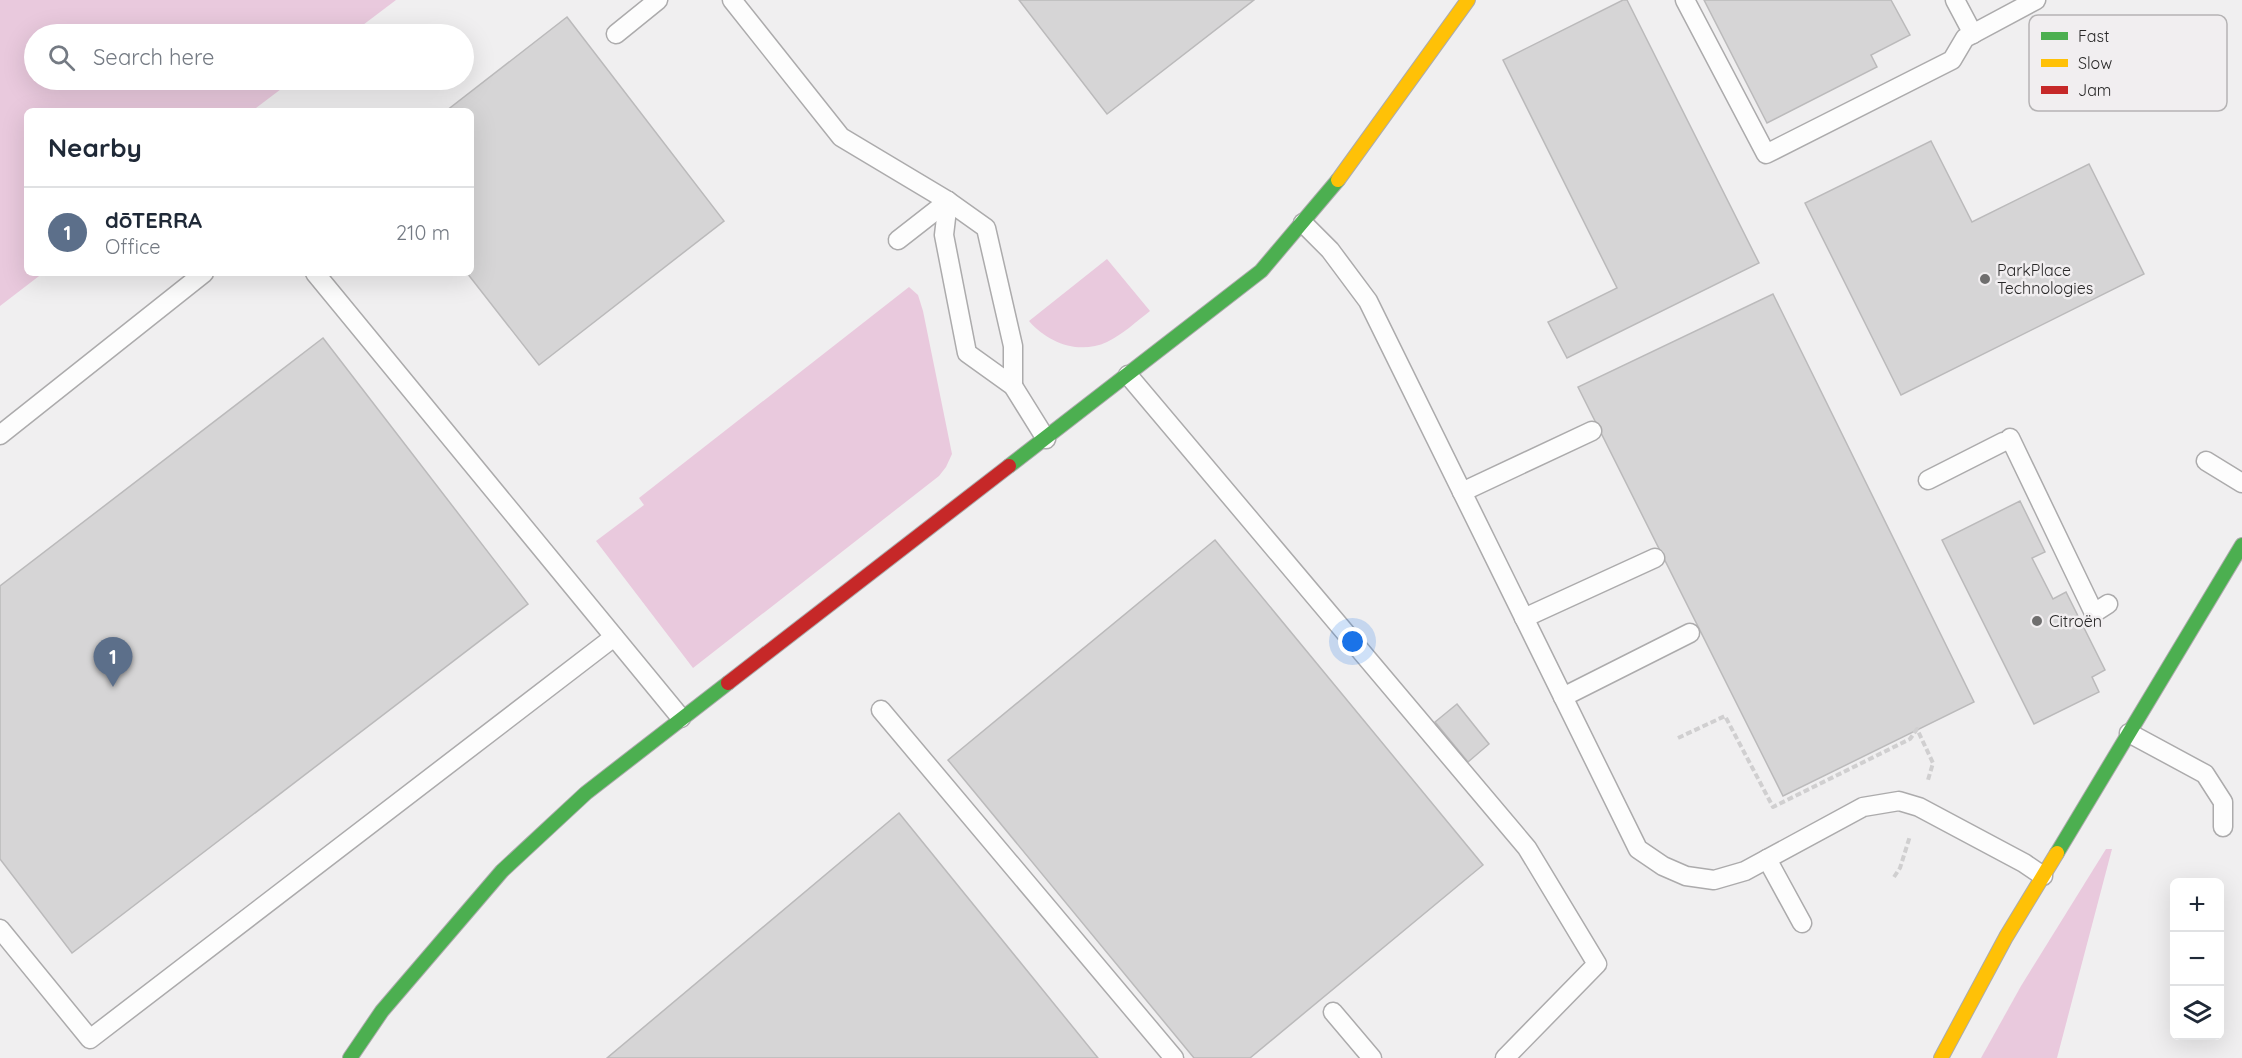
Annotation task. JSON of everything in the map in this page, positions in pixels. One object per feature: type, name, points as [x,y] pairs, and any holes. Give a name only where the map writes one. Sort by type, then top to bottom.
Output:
[{"type":"street","points":[[350,1058],[382,1011],[502,871],[586,793],[1261,271],[1334,186],[1468,0]]},
{"type":"street","points":[[1941,1058],[2006,937],[2242,545]]},
{"type":"lane","points":[[616,34],[658,0]]},
{"type":"lane","points":[[732,0],[841,137],[948,201],[986,228],[1013,346],[1013,386]]},
{"type":"lane","points":[[1685,0],[1766,154],[1952,60],[1965,38],[2036,0]]},
{"type":"lane","points":[[1955,0],[1973,34]]},
{"type":"lane","points":[[898,240],[948,201]]},
{"type":"lane","points":[[948,201],[944,235],[967,353],[1013,386],[1046,439]]},
{"type":"lane","points":[[1303,223],[1336,256],[1368,301],[1638,849],[1663,866],[1686,876],[1714,880],[1745,871],[1863,807],[1899,801],[1919,807],[2024,863],[2043,876]]},
{"type":"lane","points":[[0,435],[200,276]]},
{"type":"lane","points":[[317,276],[681,718]]},
{"type":"lane","points":[[1128,375],[1527,848],[1597,964],[1505,1058]]},
{"type":"lane","points":[[1462,492],[1592,431]]},
{"type":"lane","points":[[1928,480],[2006,440],[2064,531],[2094,612],[2108,604]]},
{"type":"lane","points":[[2206,461],[2242,483]]},
{"type":"lane","points":[[1524,618],[1655,558]]},
{"type":"lane","points":[[1563,697],[1690,633]]},
{"type":"lane","points":[[0,929],[90,1039],[614,637]]},
{"type":"lane","points":[[881,710],[1174,1058]]},
{"type":"lane","points":[[2129,733],[2205,774],[2223,802],[2223,827]]},
{"type":"lane","points":[[1767,859],[1802,923]]},
{"type":"lane","points":[[1333,1012],[1372,1058]]},
{"type":"path","points":[[1678,738],[1725,716],[1773,807],[1910,739],[1917,729]]},
{"type":"shaded area","points":[[0,0],[396,0],[364,24],[24,24],[24,90],[280,90],[256,108],[24,108],[24,276],[39,276],[0,306]]},
{"type":"shaded area","points":[[1107,259],[1150,311],[1135,323],[1107,342],[1096,346],[1075,347],[1055,341],[1029,321]]},
{"type":"shaded area","points":[[909,287],[918,295],[923,311],[952,454],[946,467],[939,476],[693,668],[596,541],[644,505],[639,498]]},
{"type":"shaded area","points":[[2106,849],[2112,849],[2057,1058],[1981,1058],[2021,986]]},
{"type":"building","points":[[1019,0],[1254,0],[1107,114]]},
{"type":"building","points":[[1627,0],[1759,263],[1567,358],[1548,322],[1617,288],[1503,60]]},
{"type":"building","points":[[1704,0],[1891,0],[1910,35],[1871,55],[1877,67],[1767,123]]},
{"type":"building","points":[[567,17],[724,221],[539,365],[469,276],[474,276],[474,108],[450,108]]},
{"type":"building","points":[[1931,141],[1972,222],[2089,164],[2144,274],[1901,395],[1805,203]]},
{"type":"building","points":[[1773,294],[1974,702],[1783,796],[1578,387]]},
{"type":"building","points":[[323,338],[528,604],[72,953],[0,859],[0,586]]},
{"type":"building","points":[[2020,501],[2045,552],[2032,558],[2053,599],[2066,592],[2105,670],[2092,677],[2099,692],[2034,724],[1942,540]]},
{"type":"building","points":[[1215,540],[1483,865],[1250,1058],[1194,1058],[948,760]]},
{"type":"building","points":[[1457,704],[1489,744],[1468,762],[1435,722]]},
{"type":"building","points":[[899,813],[1098,1058],[607,1058]]},
{"type":"traffic: fast","points":[[1009,466],[1261,271],[1338,180]]},
{"type":"traffic: fast","points":[[2057,853],[2242,545]]},
{"type":"traffic: fast","points":[[350,1058],[382,1011],[502,871],[586,793],[728,683]]},
{"type":"traffic: slow","points":[[1338,180],[1468,0]]},
{"type":"traffic: slow","points":[[1941,1058],[2006,937],[2057,853]]},
{"type":"traffic: jam","points":[[728,683],[1009,466]]},
{"type":"place","name":"ParkPlace Technologies","points":[[1985,279]]},
{"type":"place","name":"Citroën","points":[[2037,621]]},
{"type":"place","name":"dōTERRA","points":[[113,687]]}]
